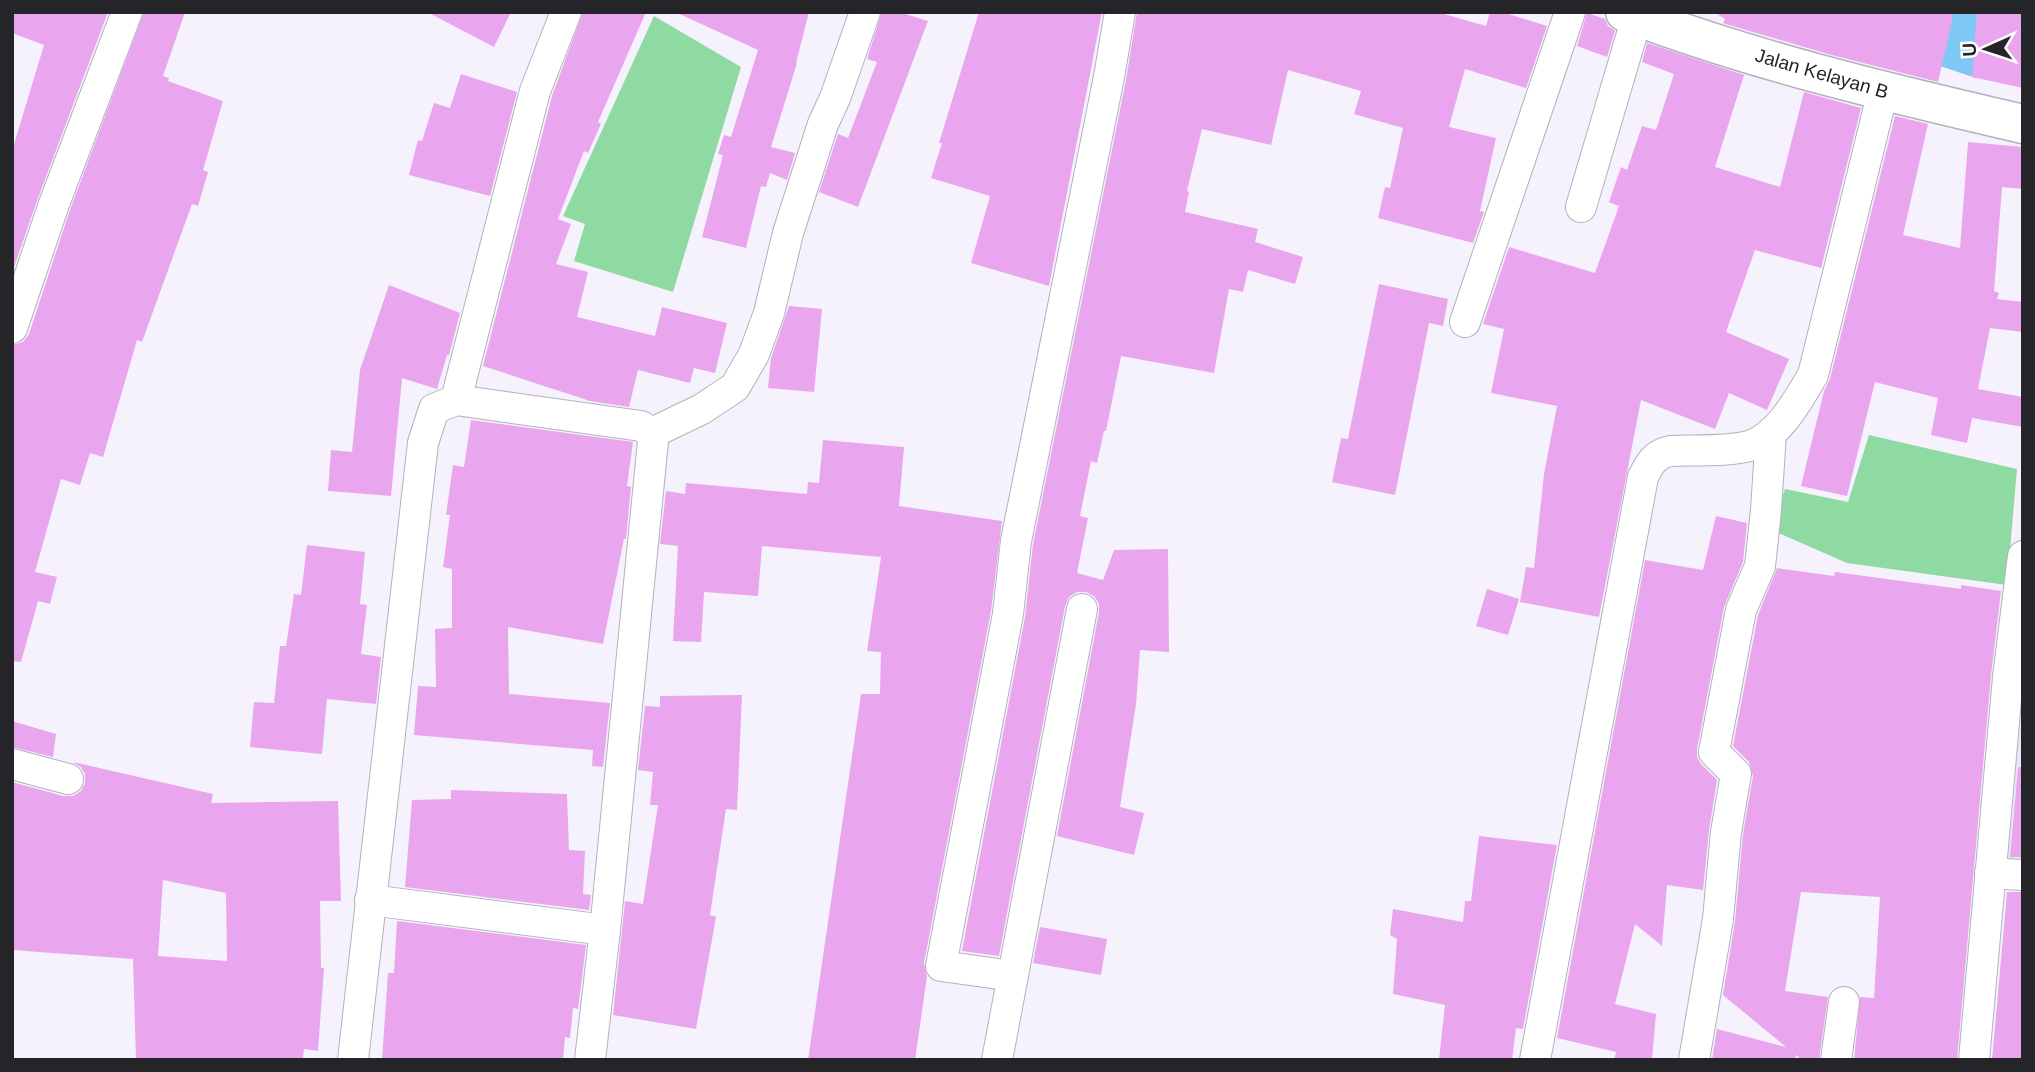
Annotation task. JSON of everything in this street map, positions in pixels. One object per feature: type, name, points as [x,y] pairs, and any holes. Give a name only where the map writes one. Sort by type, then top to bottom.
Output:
[{"type":"street","points":[[12,328],[54,204],[127,12]]},
{"type":"street","points":[[457,400],[535,91],[566,12]]},
{"type":"street","points":[[652,433],[702,409],[735,387],[754,354],[769,313],[788,233],[823,124],[835,98],[865,12]]},
{"type":"street","points":[[1013,976],[941,966],[1008,614],[1016,541],[1107,91],[1120,12]]},
{"type":"street","points":[[1465,322],[1570,12]]},
{"type":"street","points":[[1581,207],[1631,15]]},
{"type":"street","name":"Jalan Kelayan B","points":[[1631,15],[1739,50],[1883,91],[2023,124]]},
{"type":"street","points":[[1535,1060],[1643,477],[1658,454],[1752,445],[1771,433],[1800,396],[1813,375],[1883,91]]},
{"type":"street","points":[[354,1060],[423,443],[434,409],[457,400],[641,426],[652,433],[654,448],[590,1060]]},
{"type":"street","points":[[1694,1060],[1718,919],[1726,832],[1736,774],[1714,751],[1741,610],[1760,566],[1771,433]]},
{"type":"street","points":[[1974,1060],[2008,677],[2023,556]]},
{"type":"street","points":[[997,1060],[1082,609]]},
{"type":"street","points":[[12,764],[68,779]]},
{"type":"street","points":[[1990,873],[2023,874]]},
{"type":"street","points":[[370,900],[605,930]]},
{"type":"street","points":[[1836,1060],[1844,1002]]},
{"type":"shaded area","points":[[2023,640],[2023,873],[1996,870]]},
{"type":"green space","points":[[654,16],[741,67],[673,292],[574,261],[585,224],[563,216]]},
{"type":"green space","points":[[1869,435],[2017,469],[2007,585],[1847,563],[1772,530],[1785,489],[1848,502]]},
{"type":"water","points":[[1778,12],[2023,12],[1976,78]]},
{"type":"building","points":[[12,12],[108,12],[12,273],[12,151],[44,45],[12,33]]},
{"type":"building","points":[[144,12],[185,12],[163,76],[169,78],[168,81],[223,101],[203,170],[208,172],[198,206],[192,204],[142,342],[137,340],[103,457],[90,453],[80,485],[61,479],[35,572],[57,577],[50,604],[38,601],[21,662],[12,661],[12,345],[23,342],[29,334],[70,210]]},
{"type":"building","points":[[427,12],[511,12],[494,47]]},
{"type":"building","points":[[583,12],[646,12],[598,122],[601,124],[588,153],[584,151],[558,219],[571,224],[556,264],[588,272],[577,317],[655,336],[662,307],[727,323],[715,373],[694,368],[690,383],[638,370],[629,407],[590,401],[483,366],[552,96]]},
{"type":"building","points":[[675,12],[809,12],[797,63],[771,147],[795,153],[787,180],[770,173],[766,187],[761,186],[746,248],[702,237],[723,155],[718,154],[724,135],[731,137],[758,50]]},
{"type":"building","points":[[882,12],[899,12],[928,21],[858,207],[819,192],[838,134],[848,138],[877,62],[867,59]]},
{"type":"building","points":[[979,12],[1102,12],[1049,286],[971,263],[990,196],[931,178]]},
{"type":"building","points":[[1137,12],[1437,12],[1486,26],[1490,12],[1502,12],[1547,26],[1526,88],[1465,69],[1449,127],[1496,138],[1480,211],[1484,212],[1473,243],[1378,218],[1385,187],[1390,188],[1403,128],[1354,114],[1361,91],[1288,70],[1271,145],[1202,129],[1187,191],[1185,212],[1258,229],[1255,242],[1303,257],[1295,284],[1248,270],[1243,292],[1229,289],[1214,373],[1121,356],[1097,463],[1091,461],[1080,516],[1088,518],[1077,573],[1103,580],[1114,550],[1168,549],[1169,652],[1140,650],[1136,704],[1120,807],[1144,813],[1134,855],[1057,836],[1099,612],[1099,604],[1094,596],[1077,592],[1069,597],[1065,606],[999,956],[962,951],[1025,617],[1033,544],[1126,80]]},
{"type":"building","points":[[1714,12],[1954,12],[1938,82],[1729,25],[1723,23],[1725,19]]},
{"type":"building","points":[[1977,12],[2023,12],[2023,88],[1972,77]]},
{"type":"building","points":[[1587,13],[1605,19],[1608,26],[1615,31],[1607,57],[1577,46]]},
{"type":"building","points":[[1647,43],[1744,75],[1715,167],[1780,187],[1804,92],[1861,108],[1821,268],[1755,250],[1726,332],[1789,359],[1767,410],[1729,393],[1715,429],[1641,400],[1599,617],[1520,602],[1526,567],[1534,568],[1544,474],[1557,406],[1491,393],[1504,329],[1483,324],[1509,247],[1595,273],[1619,206],[1609,202],[1621,167],[1627,170],[1642,126],[1656,130],[1674,74],[1642,62]]},
{"type":"building","points":[[461,74],[517,92],[490,196],[409,175],[418,140],[422,141],[434,103],[450,108]]},
{"type":"building","points":[[1895,116],[1928,124],[1903,235],[1960,248],[1968,142],[2023,147],[2023,189],[2002,187],[1994,291],[1999,293],[1997,299],[2023,302],[2023,332],[1990,328],[1978,389],[2023,397],[2023,427],[1972,418],[1967,443],[1931,435],[1938,398],[1875,382],[1847,496],[1801,486]]},
{"type":"building","points":[[1379,284],[1448,299],[1443,326],[1429,323],[1395,495],[1332,482],[1341,438],[1348,439]]},
{"type":"building","points":[[389,285],[460,313],[449,355],[437,389],[402,378],[391,496],[328,491],[331,450],[352,452],[360,370]]},
{"type":"building","points":[[789,306],[822,309],[814,392],[768,388],[771,358]]},
{"type":"building","points":[[471,420],[633,442],[627,486],[631,487],[626,539],[603,644],[508,627],[509,694],[610,703],[603,767],[592,766],[593,750],[414,735],[418,686],[436,687],[435,629],[452,628],[452,569],[443,567],[450,515],[446,515],[453,465],[464,467]]},
{"type":"building","points":[[823,440],[904,447],[899,506],[1002,521],[991,611],[924,963],[927,976],[915,1060],[808,1060],[861,694],[880,694],[881,652],[867,651],[881,557],[762,546],[758,596],[704,592],[701,642],[673,641],[678,546],[660,544],[666,491],[685,494],[686,483],[807,494],[808,482],[819,483]]},
{"type":"building","points":[[1716,516],[1747,523],[1743,562],[1724,607],[1697,749],[1701,764],[1717,780],[1703,890],[1667,885],[1662,946],[1635,924],[1615,1004],[1656,1014],[1652,1060],[1614,1060],[1616,1052],[1557,1038],[1645,560],[1703,570]]},
{"type":"building","points":[[307,545],[365,552],[360,604],[367,605],[361,654],[381,657],[376,704],[327,699],[322,754],[250,747],[254,702],[274,703],[280,646],[286,646],[294,594],[301,595]]},
{"type":"building","points":[[1777,568],[1834,576],[1835,572],[1961,589],[1961,585],[2001,591],[1991,675],[1957,1060],[1854,1060],[1860,997],[1874,998],[1880,897],[1801,892],[1785,991],[1828,997],[1819,1060],[1802,1060],[1796,1055],[1795,1060],[1712,1060],[1717,1029],[1786,1047],[1723,995],[1753,776],[1749,762],[1733,746],[1758,615]]},
{"type":"building","points":[[1487,589],[1519,599],[1508,635],[1476,626]]},
{"type":"building","points":[[742,695],[737,810],[726,809],[710,915],[716,917],[696,1029],[613,1015],[625,901],[643,904],[658,805],[650,805],[653,772],[638,770],[645,706],[660,707],[660,696]]},
{"type":"building","points":[[12,721],[56,734],[53,757],[12,747]]},
{"type":"building","points":[[73,762],[213,794],[211,803],[338,801],[341,901],[320,901],[321,968],[324,968],[318,1051],[304,1049],[303,1060],[136,1060],[133,959],[12,950],[12,782],[63,796],[73,796],[81,791],[85,783],[85,774],[81,767]],"holes":[[[163,880],[226,893],[227,961],[158,956]]]},
{"type":"building","points":[[2018,767],[2023,768],[2023,857],[2010,857]]},
{"type":"building","points":[[451,790],[567,794],[569,850],[585,851],[583,894],[591,895],[589,910],[405,887],[412,800],[451,799]]},
{"type":"building","points":[[1479,836],[1557,845],[1523,1029],[1516,1028],[1512,1060],[1439,1060],[1445,1005],[1393,994],[1397,939],[1390,935],[1393,909],[1463,922],[1465,901],[1471,901]]},
{"type":"building","points":[[2007,892],[2023,892],[2023,1060],[1992,1060]]},
{"type":"building","points":[[397,921],[586,945],[578,1009],[573,1008],[570,1038],[565,1037],[563,1060],[382,1060],[388,973],[394,973]]},
{"type":"building","points":[[1040,927],[1107,939],[1101,975],[1033,963]]}]
